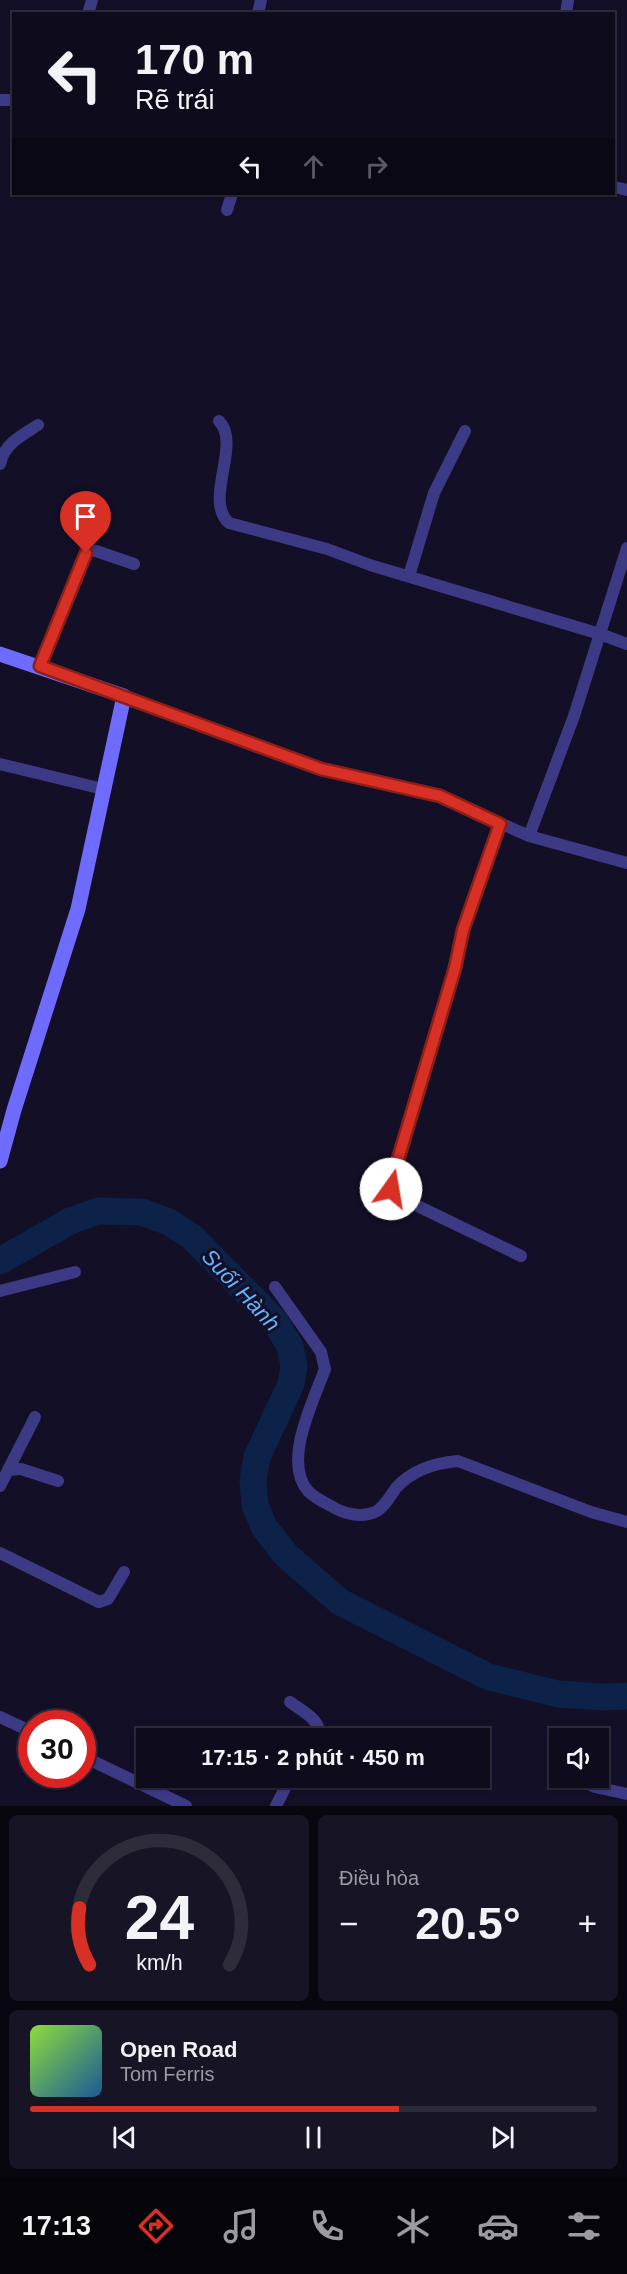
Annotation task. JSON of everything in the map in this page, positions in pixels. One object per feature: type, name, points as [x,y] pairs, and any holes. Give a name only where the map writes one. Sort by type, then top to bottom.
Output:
[{"type":"street","points":[[226,210],[232,195]]},
{"type":"street","points":[[219,421],[226,436],[220,500],[224,518],[229,523],[316,546],[627,644]]},
{"type":"street","points":[[0,464],[3,452],[38,425]]},
{"type":"street","points":[[409,576],[434,493],[465,431]]},
{"type":"street","points":[[528,836],[574,716],[627,548]]},
{"type":"street","points":[[40,666],[86,553],[90,550],[96,551],[134,564]]},
{"type":"street","points":[[0,654],[124,696],[321,769],[440,796],[528,836],[627,863]]},
{"type":"street","points":[[0,1161],[78,909],[124,696]]},
{"type":"street","points":[[0,764],[103,789]]},
{"type":"street","points":[[500,824],[463,930],[455,968],[391,1189],[400,1198],[521,1256]]},
{"type":"street","points":[[0,1291],[75,1272]]},
{"type":"street","points":[[275,1287],[325,1360],[325,1369],[302,1433],[298,1460],[300,1476],[307,1490],[321,1501],[338,1511],[364,1515],[379,1509],[407,1478],[419,1471],[446,1462],[458,1461],[591,1512],[627,1522]]},
{"type":"street","points":[[0,1486],[36,1417]]},
{"type":"street","points":[[9,1470],[21,1469],[58,1481]]},
{"type":"street","points":[[0,1553],[99,1602],[108,1599],[124,1572]]},
{"type":"street","points":[[290,1702],[316,1722],[319,1728]]},
{"type":"street","points":[[0,1717],[18,1725]]},
{"type":"street","points":[[96,1763],[186,1806]]},
{"type":"street","points":[[276,1806],[285,1788]]},
{"type":"street","points":[[600,1788],[627,1794]]},
{"type":"waterway","name":"Suối Hành","points":[[0,1261],[70,1221],[98,1211],[142,1212],[169,1222],[192,1237],[274,1320],[290,1346],[294,1366],[291,1384],[257,1457],[253,1481],[255,1505],[264,1527],[286,1555],[340,1602],[489,1677],[558,1694],[627,1696]]},
{"type":"route","points":[[86,553],[40,666],[321,769],[440,796],[479,812],[500,824],[463,930],[455,968],[391,1189]]}]
